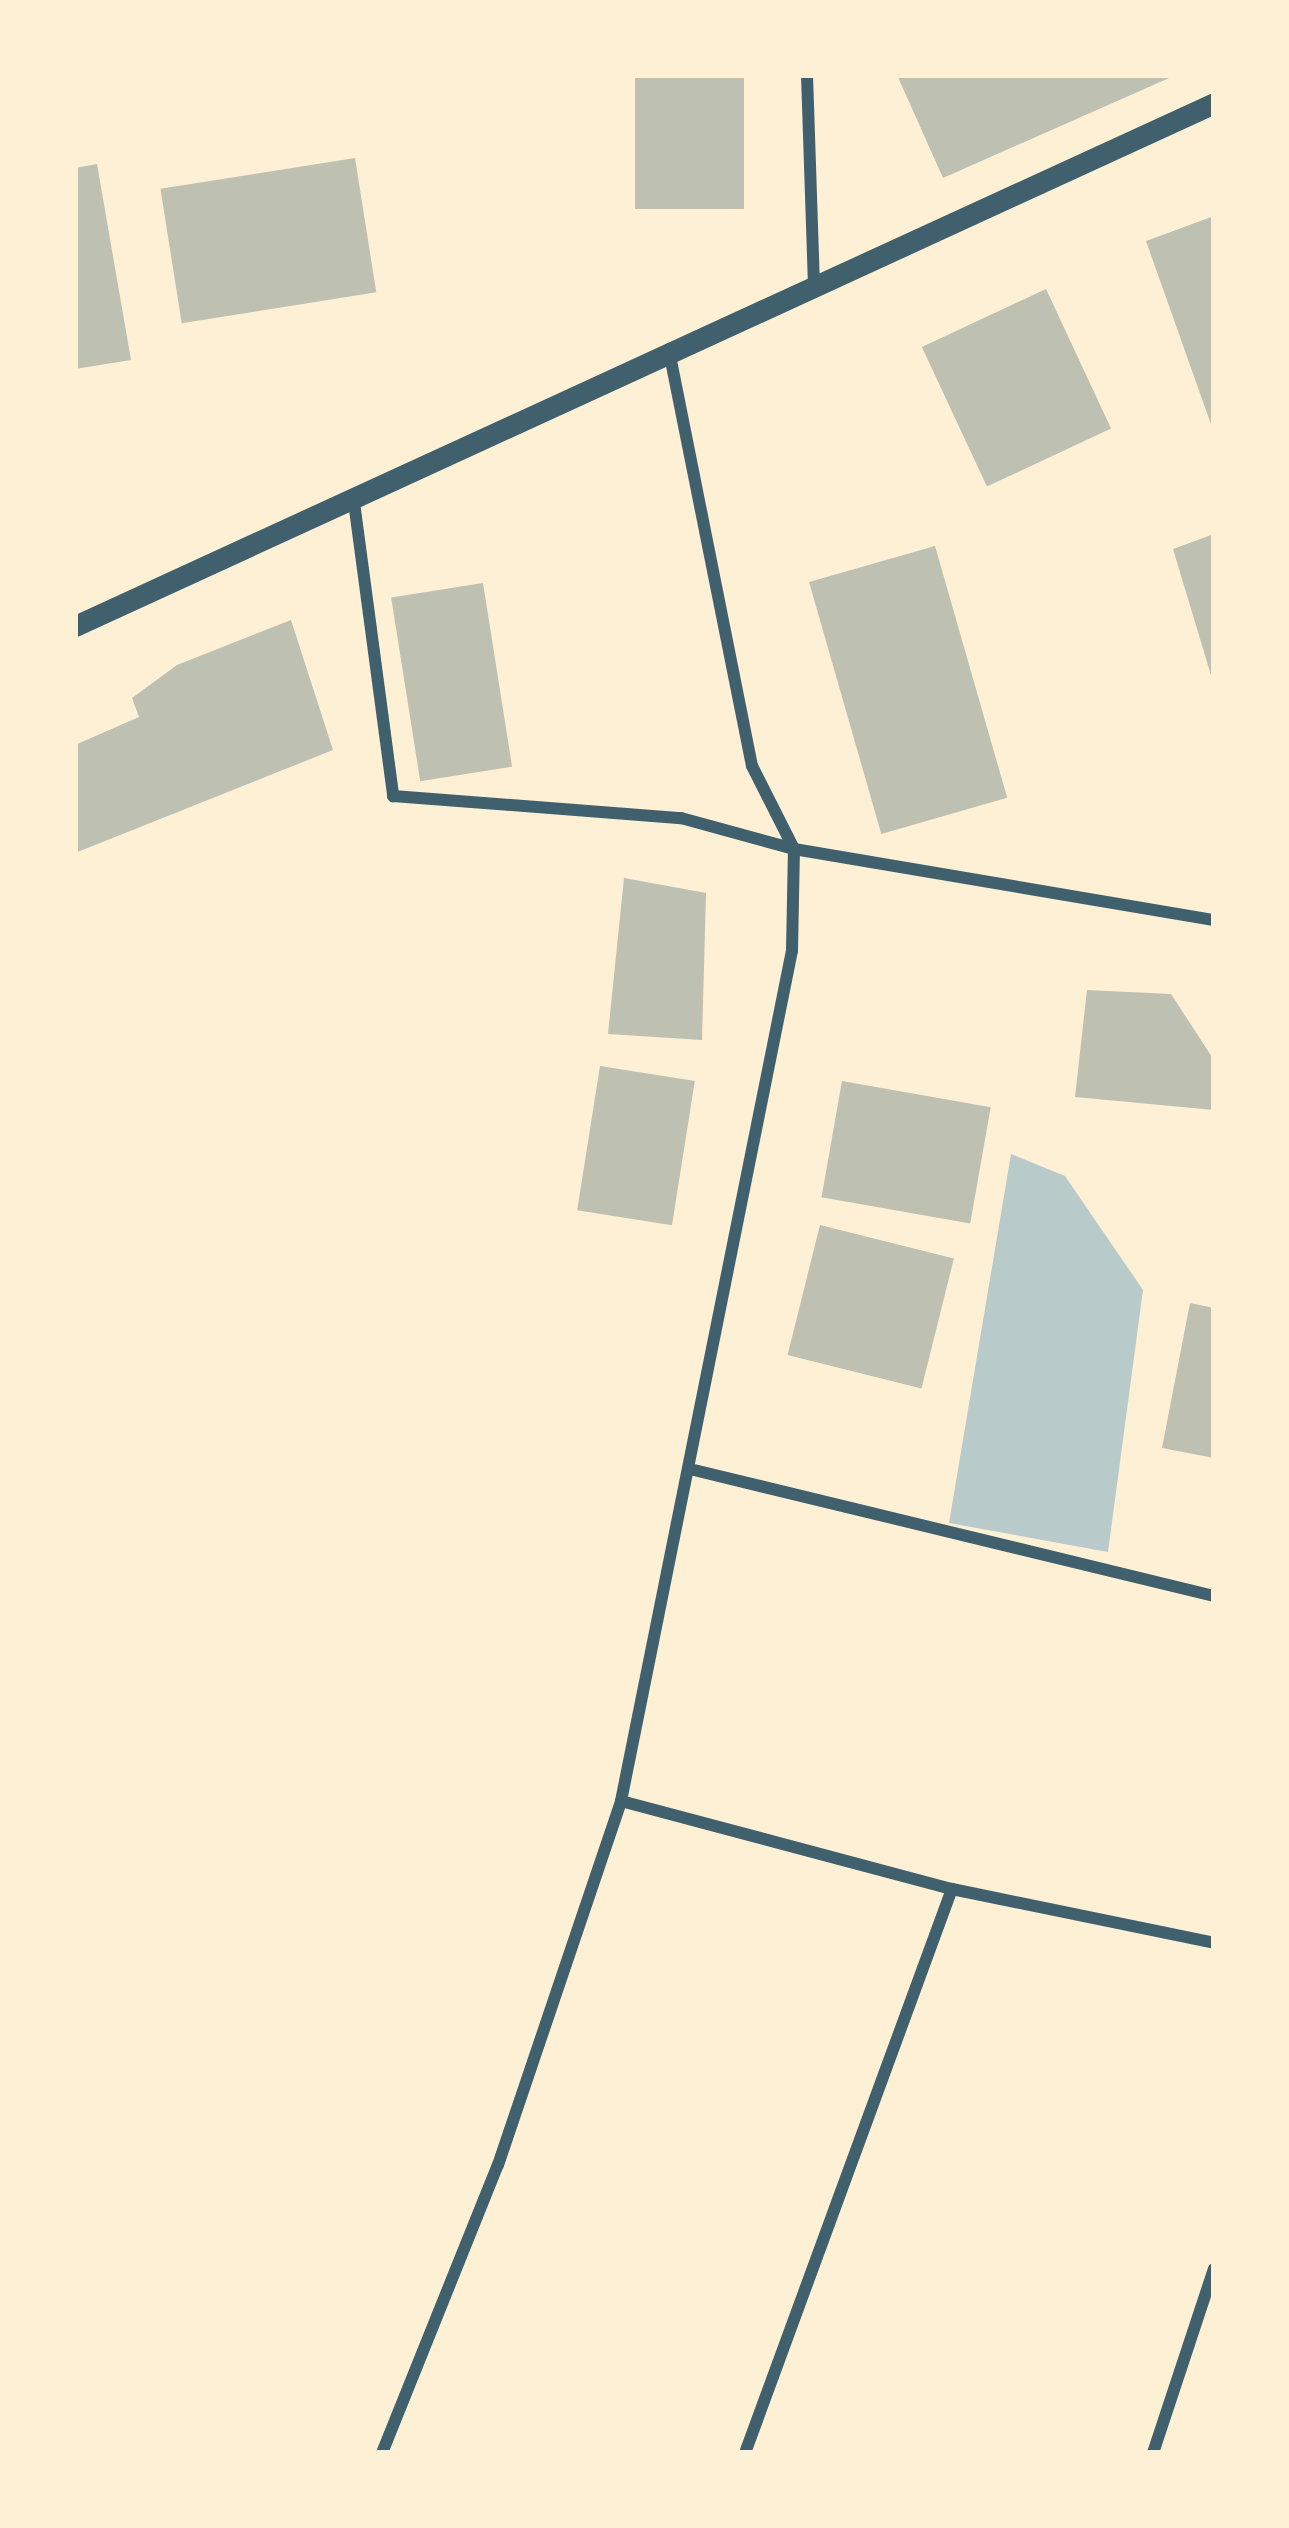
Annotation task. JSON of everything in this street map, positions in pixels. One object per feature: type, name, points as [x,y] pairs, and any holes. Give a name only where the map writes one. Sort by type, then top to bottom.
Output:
[{"type":"street","points":[[807,75],[814,281]]},
{"type":"street","points":[[75,626],[354,502],[668,345],[1214,103]]},
{"type":"street","points":[[382,2453],[498,2164],[621,1801],[694,1470],[792,951],[794,849],[752,766],[668,345]]},
{"type":"street","points":[[354,502],[393,796],[681,818],[794,849],[1214,920]]},
{"type":"street","points":[[694,1470],[1214,1596]]},
{"type":"street","points":[[621,1801],[952,1889],[1214,1943]]},
{"type":"street","points":[[745,2453],[952,1889]]},
{"type":"street","points":[[1154,2453],[1214,2269]]},
{"type":"shaded area","points":[[1011,1154],[1065,1176],[1143,1290],[1108,1552],[949,1523]]},
{"type":"building","points":[[635,75],[744,75],[744,209],[635,209]]},
{"type":"building","points":[[897,75],[1176,75],[943,178]]},
{"type":"building","points":[[355,158],[376,292],[182,323],[160,189]]},
{"type":"building","points":[[97,164],[131,360],[75,369],[75,168]]},
{"type":"building","points":[[1214,216],[1214,430],[1213,430],[1146,241]]},
{"type":"building","points":[[1046,289],[1111,429],[987,486],[922,347]]},
{"type":"building","points":[[1214,534],[1214,682],[1213,682],[1173,549]]},
{"type":"building","points":[[935,546],[1007,798],[881,834],[809,582]]},
{"type":"building","points":[[483,583],[512,767],[420,781],[391,598]]},
{"type":"building","points":[[291,620],[333,750],[75,853],[75,745],[139,717],[132,698],[177,665]]},
{"type":"building","points":[[624,878],[706,893],[702,1040],[608,1034]]},
{"type":"building","points":[[1087,990],[1171,994],[1214,1060],[1214,1110],[1075,1097]]},
{"type":"building","points":[[600,1066],[695,1081],[672,1225],[577,1210]]},
{"type":"building","points":[[842,1081],[991,1107],[970,1223],[822,1197]]},
{"type":"building","points":[[820,1225],[954,1258],[921,1388],[788,1355]]},
{"type":"building","points":[[1190,1303],[1214,1308],[1214,1458],[1162,1448]]}]
